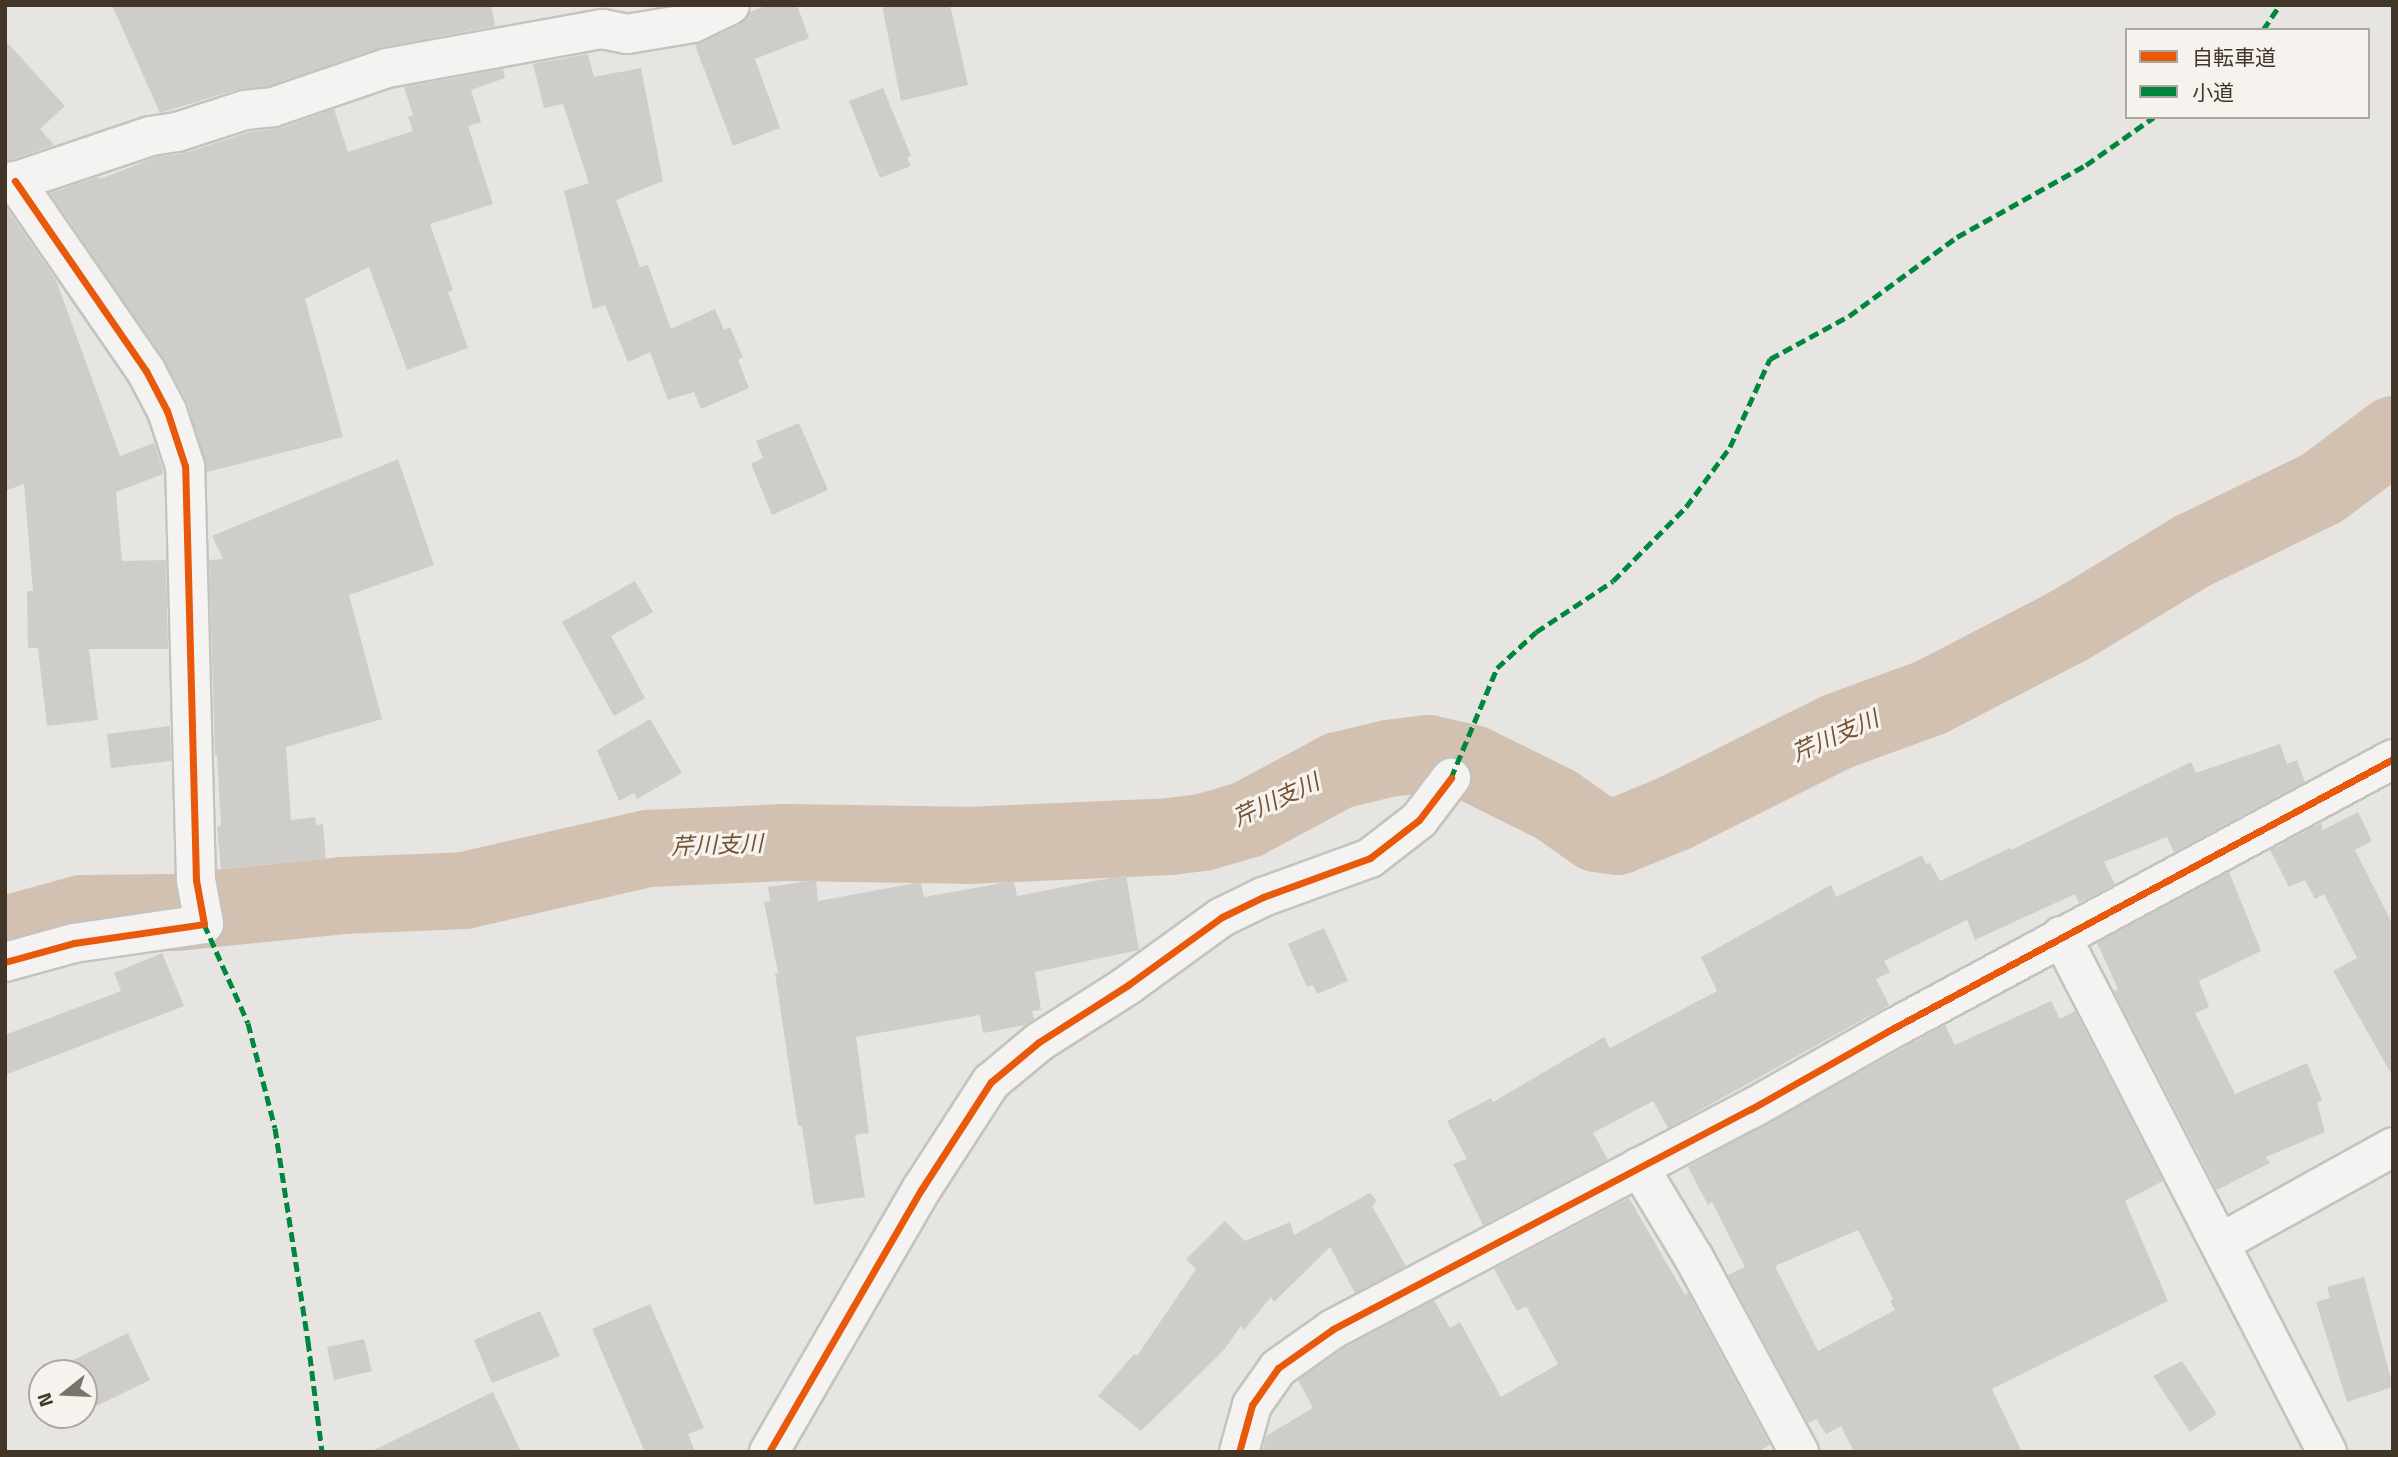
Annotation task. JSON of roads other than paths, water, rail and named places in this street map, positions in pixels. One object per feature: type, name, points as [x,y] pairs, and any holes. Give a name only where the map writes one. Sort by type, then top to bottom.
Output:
[{"type":"street","points":[[5,962],[74,943],[204,924],[196,880],[185,466],[167,411],[146,371],[10,183],[151,136],[177,132],[244,110],[273,107],[387,68],[602,29],[627,34],[693,23],[730,5]]},
{"type":"street","points":[[1239,1452],[1252,1405],[1278,1368],[1333,1329],[1751,1109],[2061,936],[2393,759]]},
{"type":"street","points":[[769,1452],[921,1190],[991,1082],[1039,1042],[1222,918],[1263,897],[1370,858],[1419,820],[1451,778]]},
{"type":"street","points":[[2061,936],[2328,1452]]},
{"type":"street","points":[[2220,1243],[2393,1147]]},
{"type":"street","points":[[1639,1167],[1694,1258],[1800,1452]]},
{"type":"waterway","name":"芹川支川","points":[[5,934],[82,913],[176,912],[342,895],[464,890],[648,848],[784,842],[966,845],[1169,836],[1202,832],[1247,819],[1338,770],[1388,758],[1428,753],[1472,763],[1555,804],[1596,833],[1617,836],[1673,813],[1837,731],[1930,697],[2069,625],[2191,551],[2321,488],[2393,434]]}]
